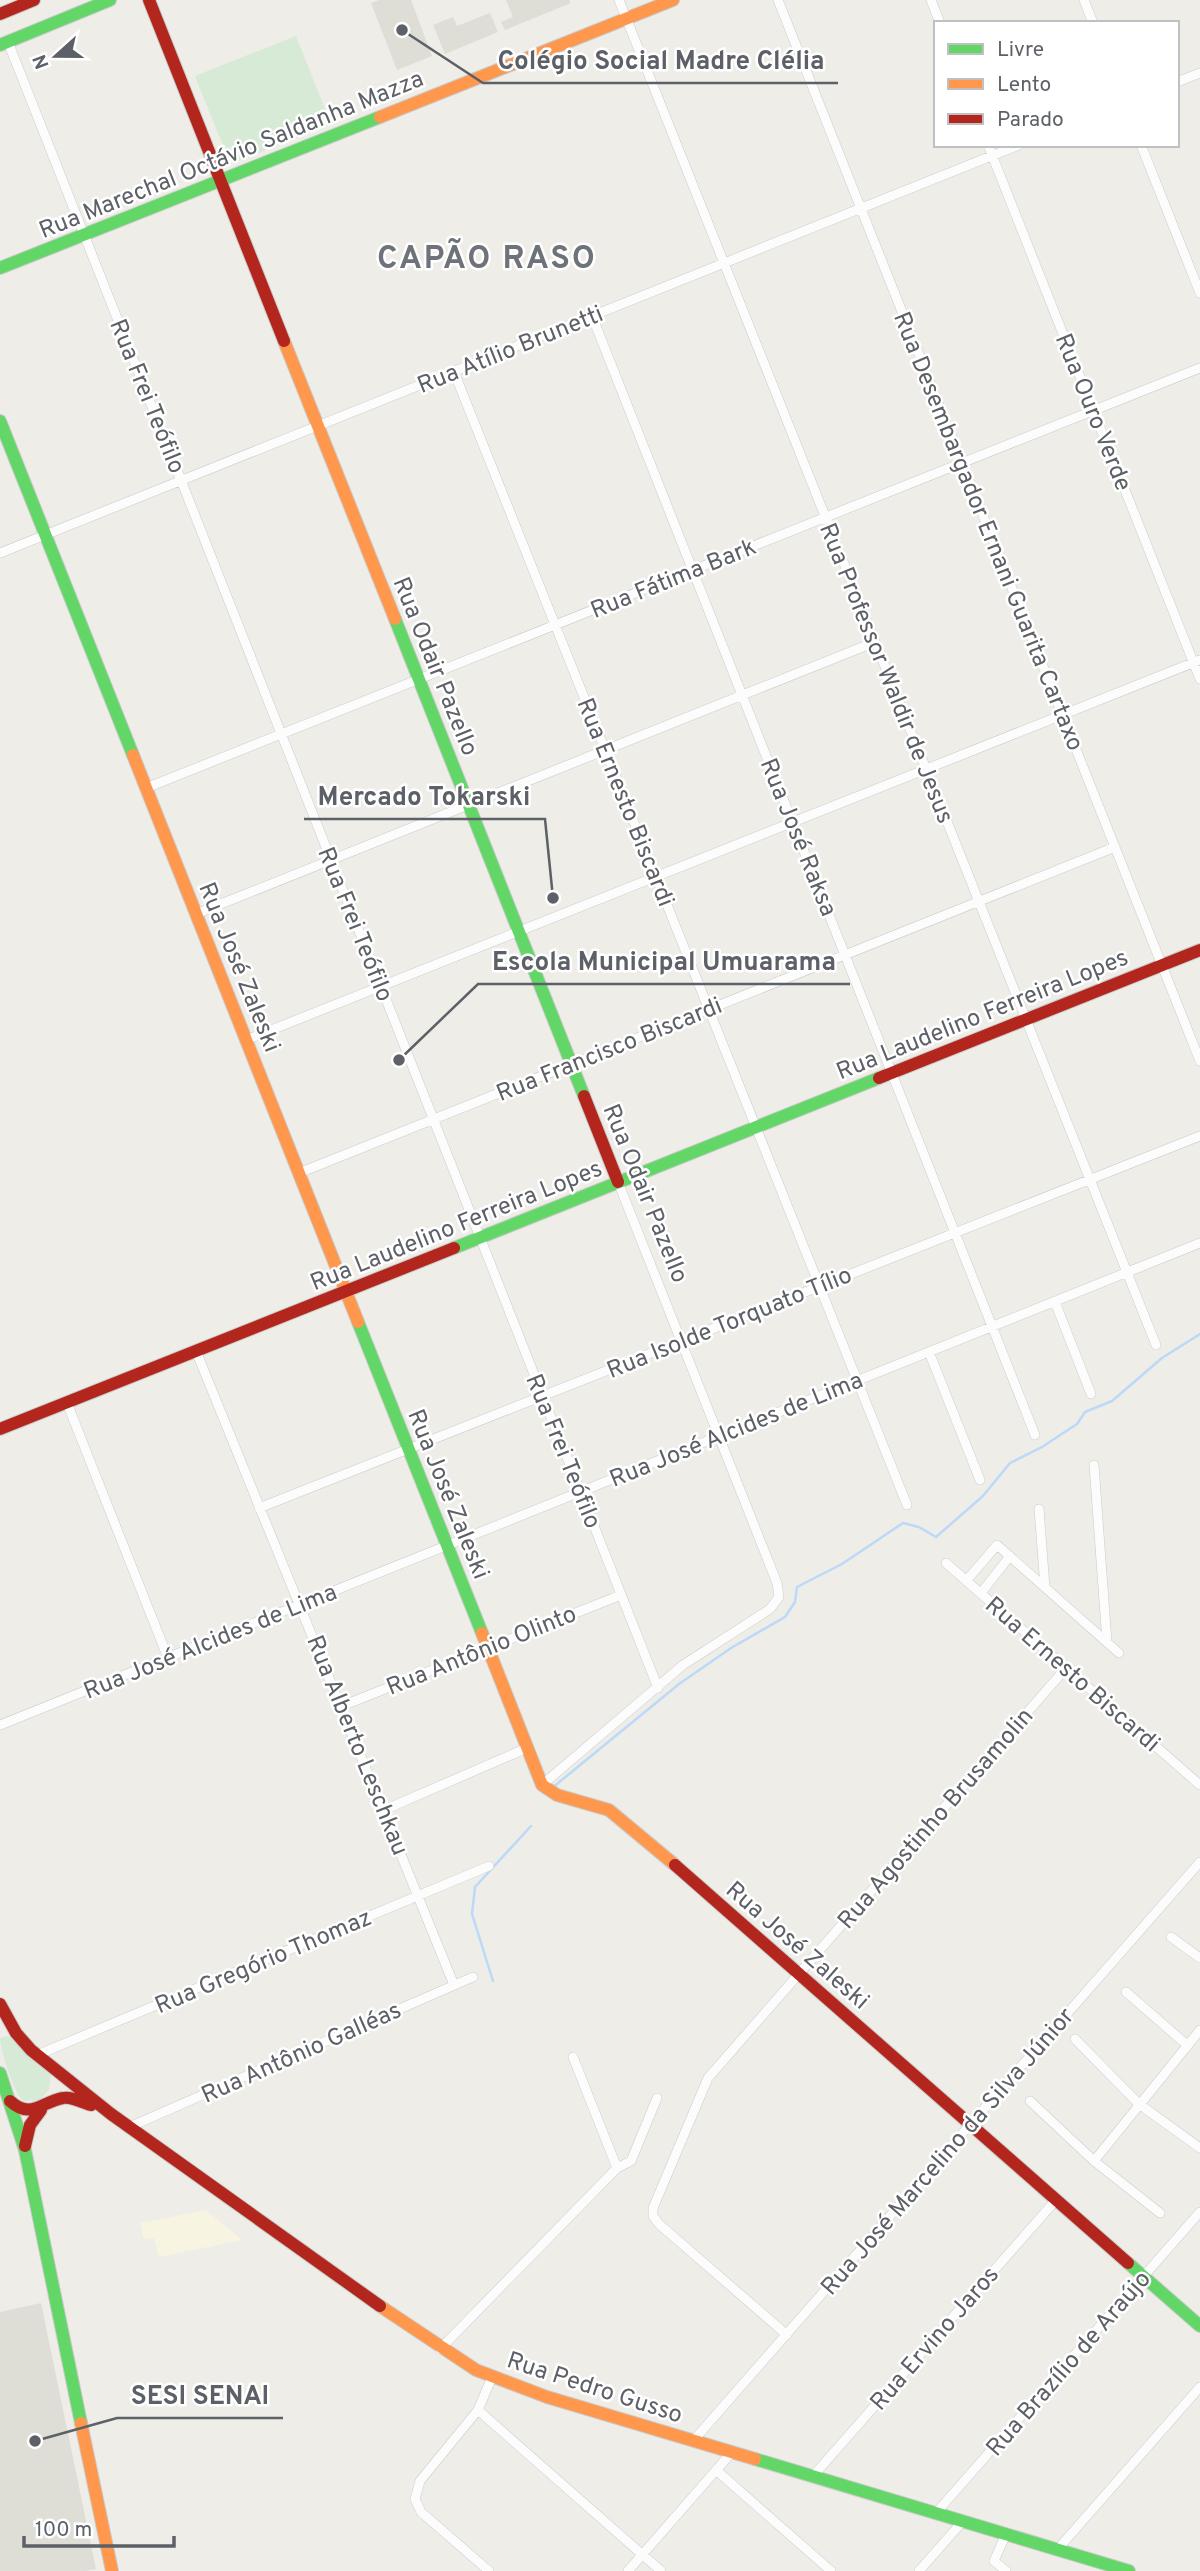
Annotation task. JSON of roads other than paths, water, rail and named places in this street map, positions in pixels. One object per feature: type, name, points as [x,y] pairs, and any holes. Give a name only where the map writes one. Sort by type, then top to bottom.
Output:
[{"type":"street","points":[[0,14],[34,0]]},
{"type":"street","points":[[4,44],[110,0]]},
{"type":"street","name":"Rua Odair Pazello","points":[[149,0],[777,1583],[779,1597],[776,1604],[682,1665],[658,1688]]},
{"type":"street","name":"Rua Professor Waldir de Jesus","points":[[619,0],[1156,1345]]},
{"type":"street","name":"Rua Marechal Octávio Saldanha Mazza","points":[[0,268],[673,0]]},
{"type":"street","name":"Rua Desembargador Ernani Guarita Cartaxo","points":[[778,0],[1200,1061]]},
{"type":"street","points":[[931,0],[939,21]]},
{"type":"street","points":[[1083,0],[1092,21]]},
{"type":"street","name":"Rua Frei Teófilo","points":[[4,44],[84,235],[658,1688]]},
{"type":"street","points":[[1179,81],[1200,73]]},
{"type":"street","name":"Rua Ouro Verde","points":[[989,147],[1197,662],[1200,679]]},
{"type":"street","name":"Rua Atílio Brunetti","points":[[0,554],[1014,147]]},
{"type":"street","points":[[1142,147],[1200,293]]},
{"type":"street","name":"Rua José Raksa","points":[[592,316],[1035,1436]]},
{"type":"street","name":"Rua Fátima Bark","points":[[146,788],[1200,368]]},
{"type":"street","name":"Rua Ernesto Biscardi","points":[[454,372],[907,1505]]},
{"type":"street","name":"Rua José Zaleski","points":[[0,421],[542,1785],[554,1794],[612,1810],[1200,2326]]},
{"type":"street","points":[[196,914],[875,642]]},
{"type":"street","points":[[246,1040],[1197,662]]},
{"type":"street","name":"Rua Francisco Biscardi","points":[[299,1173],[1115,847]]},
{"type":"street","name":"Rua Laudelino Ferreira Lopes","points":[[0,1429],[1200,950]]},
{"type":"street","name":"Rua Isolde Torquato Tílio","points":[[259,1508],[1200,1136]]},
{"type":"street","name":"Rua José Alcides de Lima","points":[[0,1725],[1200,1243]]},
{"type":"street","points":[[1055,1302],[1091,1394]]},
{"type":"street","name":"Rua Alberto Leschkau","points":[[196,1351],[454,1985]]},
{"type":"street","points":[[929,1352],[980,1480]]},
{"type":"street","points":[[67,1403],[168,1658]]},
{"type":"street","points":[[1094,1465],[1107,1642]]},
{"type":"street","points":[[1039,1509],[1045,1587]]},
{"type":"street","points":[[966,1580],[997,1545],[1119,1653]]},
{"type":"street","points":[[981,1593],[1010,1556]]},
{"type":"street","name":"Rua Ernesto Biscardi","points":[[946,1563],[1200,1785]]},
{"type":"street","name":"Rua Antônio Olinto","points":[[342,1706],[621,1595]]},
{"type":"street","name":"Rua Agostinho Brusamolin","points":[[787,2334],[653,2216],[653,2208],[708,2078],[1066,1668]]},
{"type":"street","points":[[542,1785],[658,1688]]},
{"type":"street","points":[[384,1810],[527,1748]]},
{"type":"street","name":"Rua José Marcelino da Silva Júnior","points":[[693,2441],[1200,1862]]},
{"type":"street","name":"Rua Gregório Thomaz","points":[[37,2056],[489,1866]]},
{"type":"street","points":[[1171,1937],[1200,1958]]},
{"type":"street","name":"Rua Antônio Galléas","points":[[129,2127],[472,1977]]},
{"type":"street","points":[[1126,1992],[1187,2045]]},
{"type":"street","name":"Rua Pedro Gusso","points":[[0,2004],[6,2025],[37,2056],[111,2114],[440,2349],[492,2377],[547,2397],[1129,2571]]},
{"type":"street","points":[[1094,2161],[1200,2030]]},
{"type":"street","points":[[1075,2039],[1139,2104],[1200,2148]]},
{"type":"street","points":[[573,2057],[617,2168]]},
{"type":"street","points":[[0,2073],[25,2150],[112,2571]]},
{"type":"street","points":[[25,2150],[30,2125],[41,2110],[55,2101],[63,2088],[63,2076]]},
{"type":"street","name":"Rua Pedro Gusso","points":[[55,2101],[65,2097],[76,2098],[111,2114]]},
{"type":"street","points":[[440,2349],[617,2168],[631,2161],[657,2098]]},
{"type":"street","points":[[10,2101],[27,2110],[41,2110]]},
{"type":"street","points":[[1030,2101],[1094,2161],[1160,2213]]},
{"type":"street","name":"Rua Ervino Jaros","points":[[813,2476],[1056,2200]]},
{"type":"street","name":"Rua Brazílio de Araújo","points":[[936,2513],[1200,2212]]},
{"type":"street","points":[[489,2571],[421,2512],[415,2500],[420,2481],[478,2410],[492,2377]]},
{"type":"street","points":[[1057,2550],[1200,2387]]},
{"type":"street","points":[[478,2410],[661,2571]]},
{"type":"street","points":[[628,2571],[732,2452]]},
{"type":"street","points":[[716,2470],[831,2571]]},
{"type":"street","points":[[919,2571],[963,2521]]},
{"type":"street","points":[[1006,2534],[994,2561],[1006,2571]]},
{"type":"waterway","points":[[552,1788],[679,1684],[731,1648],[785,1617],[795,1602],[797,1587],[842,1564],[903,1523],[919,1527],[936,1537],[983,1496],[1010,1463],[1042,1447],[1077,1424],[1085,1412],[1112,1401],[1162,1358],[1200,1334]]},
{"type":"waterway","points":[[493,1981],[472,1914],[475,1887],[531,1826]]},
{"type":"place","name":"Colégio Social Madre Clélia","points":[[402,30]]},
{"type":"place","name":"Mercado Tokarski","points":[[553,898]]},
{"type":"place","name":"Escola Municipal Umuarama","points":[[399,1060]]},
{"type":"place","name":"SESI SENAI","points":[[35,2441]]},
{"type":"district","name":"CAPÃO RASO","points":[[487,257]]}]
